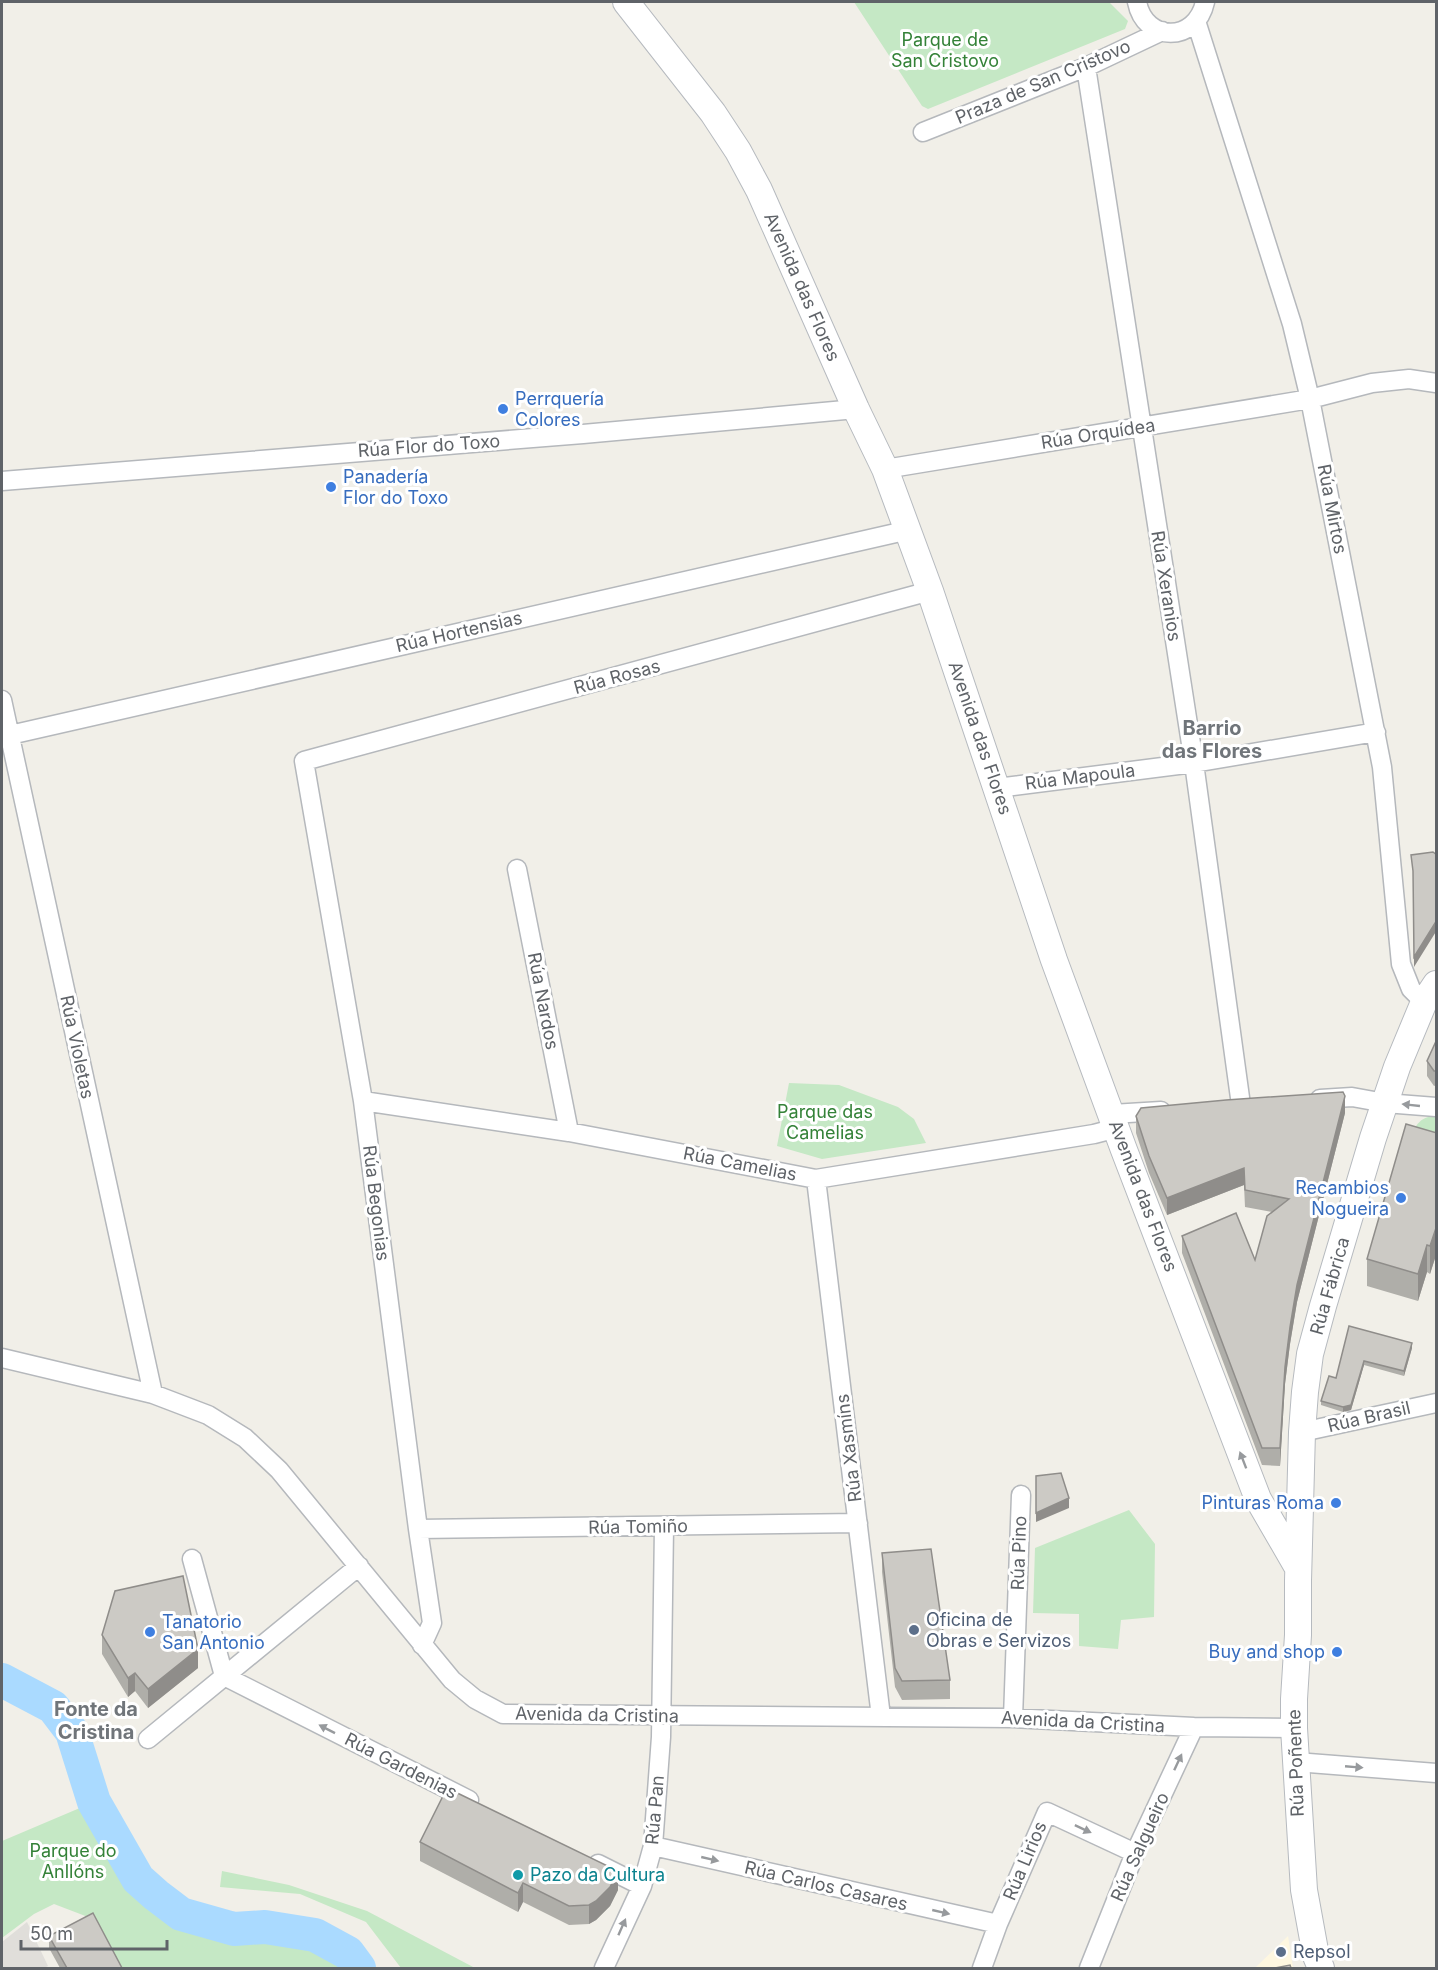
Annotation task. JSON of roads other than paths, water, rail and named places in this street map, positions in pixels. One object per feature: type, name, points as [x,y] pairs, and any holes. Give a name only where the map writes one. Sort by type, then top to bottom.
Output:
[{"type":"street","name":"Avenida das Flores","points":[[626,2],[713,112],[738,151],[759,190],[885,469],[930,591],[1054,960],[1263,1511],[1298,1568]]},
{"type":"street","points":[[1134,2],[1145,21],[1153,27],[1162,31],[1180,31],[1196,21],[1202,13],[1205,2]]},
{"type":"street","name":"Rúa Mirtos","points":[[1196,21],[1292,324],[1310,399],[1382,767],[1401,964],[1411,988],[1430,993]]},
{"type":"street","name":"Praza de San Cristovo","points":[[923,132],[1086,67],[1162,31]]},
{"type":"street","name":"Rúa Xeranios","points":[[1086,67],[1194,763],[1241,1105]]},
{"type":"street","name":"Rúa Orquídea","points":[[885,469],[1310,399],[1372,383],[1409,379],[1436,383]]},
{"type":"street","name":"Rúa Flor do Toxo","points":[[2,481],[583,434],[856,409]]},
{"type":"street","name":"Rúa Hortensias","points":[[8,743],[909,530]]},
{"type":"street","name":"Rúa Rosas","points":[[304,762],[930,591]]},
{"type":"street","name":"Rúa Violetas","points":[[2,700],[8,743],[153,1394]]},
{"type":"street","name":"Rúa Mapoula","points":[[997,788],[1194,763],[1376,732]]},
{"type":"street","name":"Rúa Begonias","points":[[304,762],[363,1101],[432,1623],[422,1645]]},
{"type":"street","name":"Rúa Nardos","points":[[517,869],[569,1132]]},
{"type":"street","name":"Rúa Fábrica","points":[[1298,1568],[1302,1432],[1310,1354],[1385,1103],[1397,1067],[1430,993]]},
{"type":"street","points":[[1308,1100],[1352,1097],[1385,1103],[1437,1107]]},
{"type":"street","name":"Rúa Camelias","points":[[363,1101],[569,1132],[816,1179],[1094,1134],[1115,1121],[1176,1110]]},
{"type":"street","points":[[1219,1106],[1263,1103]]},
{"type":"street","name":"Rúa Xasmíns","points":[[816,1179],[881,1717]]},
{"type":"street","name":"Avenida da Cristina","points":[[2,1358],[153,1394],[207,1416],[245,1438],[279,1470],[452,1680],[475,1700],[503,1714],[1013,1718],[1194,1727],[1294,1728]]},
{"type":"street","name":"Rúa Brasil","points":[[1302,1432],[1434,1401]]},
{"type":"street","name":"Rúa Pino","points":[[1013,1718],[1021,1495]]},
{"type":"street","points":[[1263,1511],[1270,1514],[1282,1514],[1297,1509],[1301,1504]]},
{"type":"street","name":"Rúa Tomiño","points":[[418,1529],[858,1523]]},
{"type":"street","name":"Rúa Pan","points":[[604,1968],[642,1886],[653,1846],[662,1715],[664,1527]]},
{"type":"street","points":[[192,1559],[224,1676]]},
{"type":"street","points":[[148,1739],[359,1566]]},
{"type":"street","name":"Rúa Poñente","points":[[1298,1568],[1294,1728],[1304,1890],[1317,1964]]},
{"type":"street","name":"Rúa Gardenias","points":[[224,1676],[480,1805]]},
{"type":"street","name":"Rúa Salgueiro","points":[[1089,1968],[1135,1853],[1194,1727]]},
{"type":"street","points":[[1296,1762],[1437,1773]]},
{"type":"street","name":"Rúa Lirios","points":[[982,1968],[998,1924],[1047,1812],[1135,1853]]},
{"type":"street","name":"Rúa Carlos Casares","points":[[653,1846],[998,1924]]},
{"type":"street","points":[[584,1857],[642,1886]]},
{"type":"waterway","points":[[2,1680],[53,1707],[72,1732],[94,1802],[138,1879],[156,1895],[181,1914],[234,1929],[265,1927],[315,1935],[348,1953],[359,1968]]},
{"type":"place","name":"Perrquería Colores","points":[[503,409]]},
{"type":"place","name":"Panadería Flor do Toxo","points":[[331,487]]},
{"type":"place","name":"Recambios Nogueira","points":[[1401,1198]]},
{"type":"place","name":"Pinturas Roma","points":[[1336,1503]]},
{"type":"place","name":"Oficina de Obras e Servizos","points":[[914,1630]]},
{"type":"place","name":"Tanatorio San Antonio","points":[[150,1632]]},
{"type":"place","name":"Buy and shop","points":[[1337,1652]]},
{"type":"place","name":"Pazo da Cultura","points":[[518,1875]]},
{"type":"place","name":"Repsol","points":[[1281,1952]]},
{"type":"district","name":"Barrio das Flores","points":[[1212,740]]},
{"type":"district","name":"Fonte da Cristina","points":[[96,1720]]},
{"type":"park label","name":"Parque de San Cristovo","points":[[945,50]]},
{"type":"park label","name":"Parque das Camelias","points":[[825,1122]]},
{"type":"park label","name":"Parque do Anllóns","points":[[73,1861]]}]
